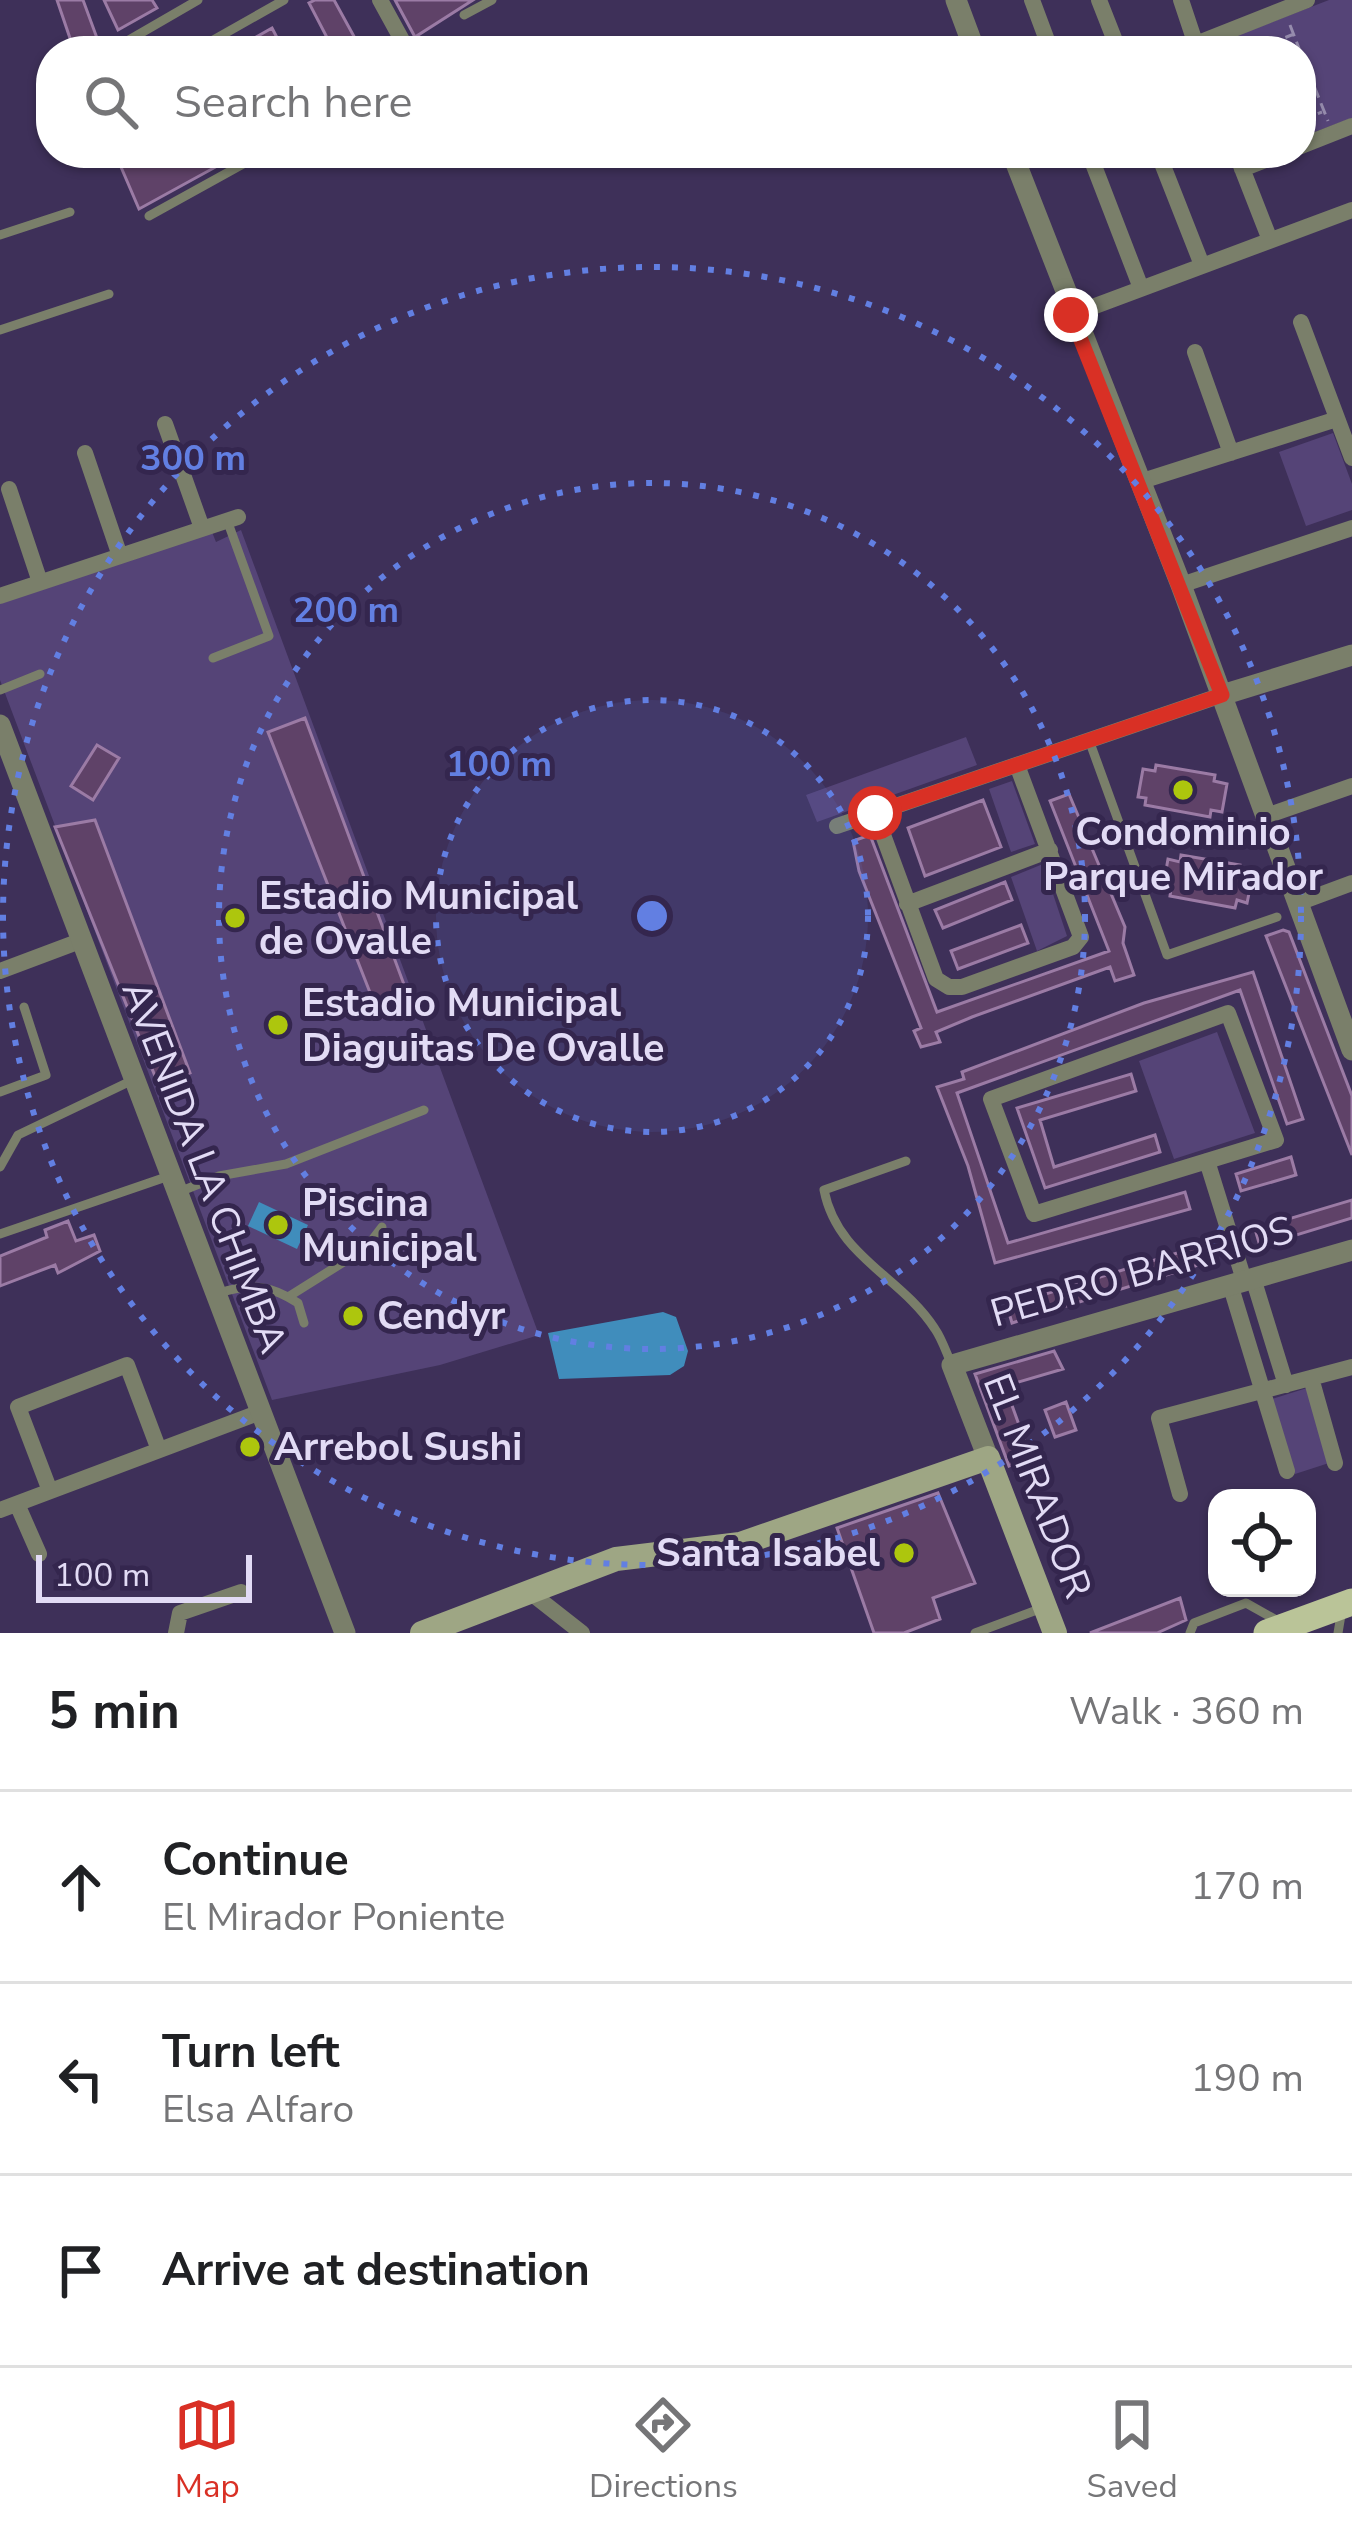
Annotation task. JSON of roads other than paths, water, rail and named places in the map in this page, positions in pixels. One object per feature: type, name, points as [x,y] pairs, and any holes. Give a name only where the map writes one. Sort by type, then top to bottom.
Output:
[{"type":"main road","points":[[422,1633],[616,1559],[740,1544],[988,1458]]},
{"type":"main road","name":"EL MIRADOR","points":[[988,1458],[1055,1633]]},
{"type":"main road","points":[[1277,1629],[1344,1614]]},
{"type":"street","points":[[380,0],[400,36]]},
{"type":"street","points":[[1032,0],[1045,36]]},
{"type":"street","points":[[1099,0],[1113,36]]},
{"type":"street","points":[[1181,0],[1193,36]]},
{"type":"street","points":[[1222,36],[1307,0]]},
{"type":"street","points":[[962,2],[971,36]]},
{"type":"street","points":[[1316,140],[1352,126]]},
{"type":"street","points":[[1018,168],[1071,315],[1181,585],[1298,903],[1346,1015],[1352,1050]]},
{"type":"street","points":[[1095,168],[1141,288]]},
{"type":"street","points":[[1164,168],[1202,265]]},
{"type":"street","points":[[1242,168],[1270,240]]},
{"type":"street","points":[[1071,315],[1352,210]]},
{"type":"street","points":[[1300,322],[1352,458]]},
{"type":"street","points":[[1195,352],[1231,453]]},
{"type":"street","points":[[1139,482],[1337,419]]},
{"type":"street","points":[[165,424],[202,528]]},
{"type":"street","points":[[85,452],[120,556]]},
{"type":"street","points":[[9,488],[40,583]]},
{"type":"street","points":[[0,596],[232,519]]},
{"type":"street","points":[[1181,585],[1352,528]]},
{"type":"street","points":[[837,826],[1352,655]]},
{"type":"street","name":"AVENIDA LA CHIMBA","points":[[0,725],[345,1633]]},
{"type":"street","points":[[875,813],[936,979],[949,987],[1073,947],[1081,937],[1079,928],[1017,765]]},
{"type":"street","points":[[1266,816],[1352,786]]},
{"type":"street","points":[[908,904],[1050,850]]},
{"type":"street","points":[[1298,903],[1352,883]]},
{"type":"street","points":[[0,970],[80,941]]},
{"type":"street","points":[[1228,1013],[1276,1140],[1207,1162],[1034,1214],[991,1100],[1228,1013]]},
{"type":"street","points":[[1207,1162],[1242,1280],[1264,1391],[1287,1472]]},
{"type":"street","name":"PEDRO BARRIOS","points":[[952,1365],[1352,1250]]},
{"type":"street","points":[[1242,1280],[1286,1384]]},
{"type":"street","points":[[50,1491],[18,1408],[127,1365],[159,1450]]},
{"type":"street","name":"EL MIRADOR","points":[[952,1365],[988,1458]]},
{"type":"street","points":[[1180,1494],[1159,1418],[1352,1367]]},
{"type":"street","points":[[1311,1378],[1335,1462]]},
{"type":"street","points":[[39,1554],[9,1507],[258,1413]]},
{"type":"street","points":[[176,1633],[180,1613],[241,1592]]},
{"type":"street","points":[[531,1593],[582,1633]]},
{"type":"lane","points":[[136,36],[198,0]]},
{"type":"lane","points":[[224,35],[284,0]]},
{"type":"lane","points":[[464,15],[492,0]]},
{"type":"lane","points":[[149,216],[236,168]]},
{"type":"lane","points":[[0,235],[70,212]]},
{"type":"lane","points":[[0,330],[109,294]]},
{"type":"lane","points":[[213,658],[269,636],[232,519]]},
{"type":"lane","points":[[0,690],[40,674]]},
{"type":"lane","points":[[1089,740],[1167,956],[1277,917]]},
{"type":"lane","points":[[0,1092],[46,1075],[24,1007]]},
{"type":"lane","points":[[0,1167],[18,1135],[135,1079]]},
{"type":"lane","points":[[0,1234],[176,1183],[286,1164],[424,1110]]},
{"type":"lane","points":[[906,1161],[824,1190],[828,1210],[847,1244],[934,1326],[952,1365]]},
{"type":"lane","points":[[288,1297],[365,1249],[382,1227]]},
{"type":"lane","points":[[214,1295],[242,1286],[274,1287],[298,1303],[304,1323]]},
{"type":"lane","points":[[1190,1633],[1194,1624],[1246,1603],[1277,1629]]},
{"type":"lane","points":[[975,1633],[1045,1607]]},
{"type":"lane","points":[[1015,1618],[1019,1633]]},
{"type":"water","name":"Piscina Municipal","points":[[259,1202],[308,1225],[297,1249],[248,1226]]},
{"type":"water","points":[[663,1312],[676,1317],[688,1351],[684,1366],[670,1375],[559,1379],[548,1333]]},
{"type":"place","name":"Condominio Parque Mirador","points":[[1183,790]]},
{"type":"place","name":"Estadio Municipal de Ovalle","points":[[235,918]]},
{"type":"place","name":"Estadio Municipal Diaguitas De Ovalle","points":[[278,1025]]},
{"type":"place","name":"Piscina Municipal","points":[[278,1225]]},
{"type":"place","name":"Cendyr","points":[[353,1316]]},
{"type":"place","name":"Arrebol Sushi","points":[[250,1447]]},
{"type":"place","name":"Santa Isabel","points":[[904,1553]]}]
